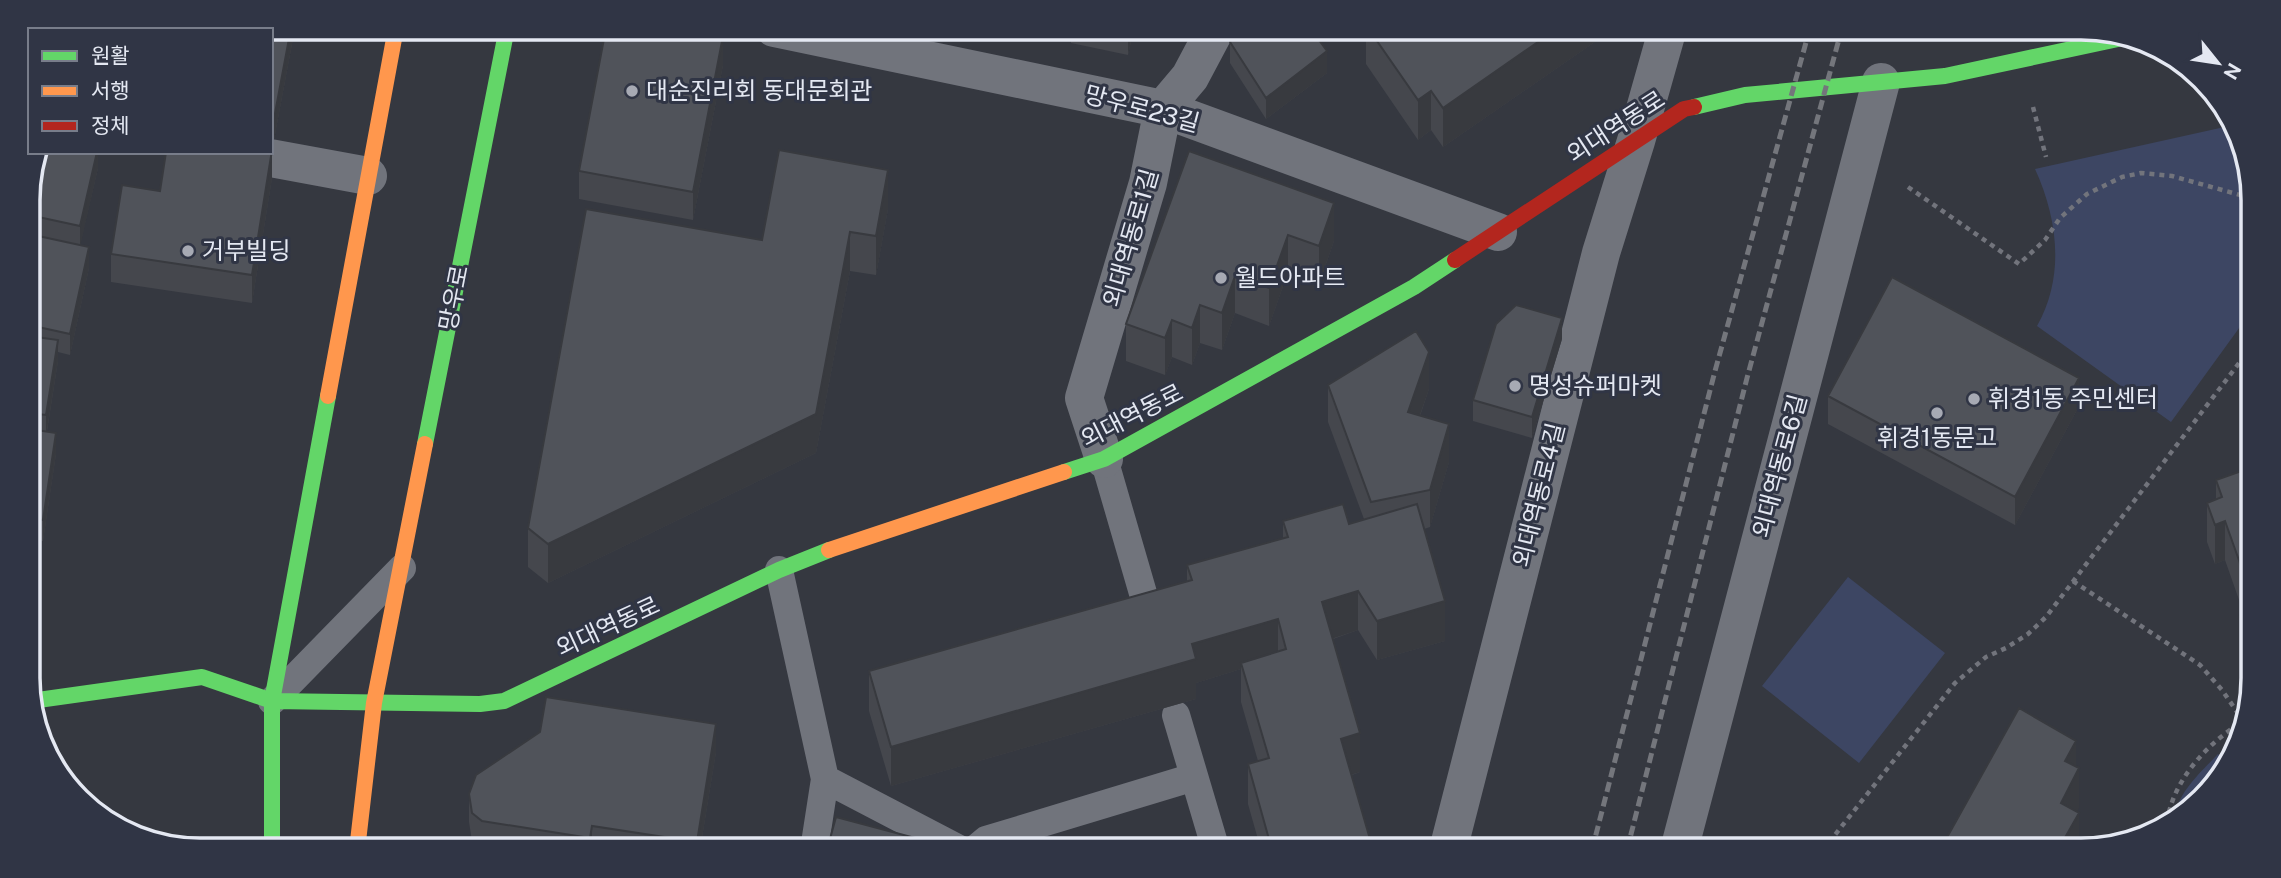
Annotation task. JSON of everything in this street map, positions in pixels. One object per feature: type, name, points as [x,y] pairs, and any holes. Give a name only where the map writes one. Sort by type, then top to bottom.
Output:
[{"type":"street","name":"외대역동로1길","points":[[1104,459],[1084,398],[1148,183],[1163,109],[1190,77],[1209,40]]},
{"type":"street","name":"외대역동로4길","points":[[1451,837],[1601,253],[1665,40]]},
{"type":"street","points":[[272,838],[272,701],[394,41]]},
{"type":"street","name":"망우로","points":[[358,838],[374,703],[505,41]]},
{"type":"street","name":"망우로23길","points":[[835,41],[1163,109],[1498,232]]},
{"type":"street","name":"외대역동로","points":[[42,700],[202,677],[272,701],[480,704],[504,701],[779,570],[853,541],[1104,459],[1413,287],[1684,110],[1745,95],[1945,76],[2100,42]]},
{"type":"street","name":"외대역동로6길","points":[[1682,837],[1881,82]]},
{"type":"street","points":[[249,154],[368,176]]},
{"type":"lane","points":[[1104,459],[1147,607]]},
{"type":"lane","points":[[272,701],[402,568]]},
{"type":"lane","points":[[779,570],[825,779],[816,838]]},
{"type":"lane","points":[[1176,715],[1212,837]]},
{"type":"lane","points":[[994,838],[1194,777]]},
{"type":"lane","points":[[825,779],[937,838]]},
{"type":"path","points":[[1908,187],[2019,264],[2045,240],[2060,218],[2087,194],[2122,177],[2141,173],[2172,176],[2241,195]]},
{"type":"path","points":[[1833,837],[1955,683],[1986,657],[2028,634],[2046,617],[2241,360]]},
{"type":"path","points":[[2073,581],[2200,665],[2237,712]]},
{"type":"path","points":[[2168,811],[2180,782],[2204,754],[2233,728]]},
{"type":"shaded area","points":[[2223,127],[2235,158],[2241,200],[2241,325],[2171,422],[2037,326],[2052,288],[2055,248],[2049,208],[2035,169]]},
{"type":"shaded area","points":[[1848,577],[1945,653],[1859,763],[1762,686]]},
{"type":"shaded area","points":[[2218,754],[2220,756],[2214,767],[2178,805],[2185,792]]},
{"type":"building","points":[[1319,40],[1327,51],[1266,98],[1230,42]]},
{"type":"building","points":[[1377,40],[1540,40],[1443,108],[1431,91],[1418,100]]},
{"type":"building","points":[[273,41],[289,41],[273,124]]},
{"type":"building","points":[[604,41],[722,41],[693,192],[579,171]]},
{"type":"building","points":[[779,150],[888,170],[876,236],[850,232],[816,414],[548,544],[528,528],[586,209],[762,240]]},
{"type":"building","name":"월드아파트","points":[[1189,151],[1334,203],[1319,246],[1288,235],[1269,288],[1235,276],[1222,313],[1200,305],[1192,328],[1172,320],[1165,338],[1126,324]]},
{"type":"building","points":[[47,154],[97,154],[80,226],[41,218],[41,189]]},
{"type":"building","name":"거부빌딩","points":[[166,154],[271,154],[252,275],[111,254],[122,185],[160,191]]},
{"type":"building","points":[[41,237],[89,247],[70,334],[41,328]]},
{"type":"building","points":[[1892,277],[2079,378],[2015,497],[1828,396]]},
{"type":"building","points":[[1516,305],[1562,318],[1532,417],[1473,400],[1496,324]]},
{"type":"building","points":[[1416,331],[1429,352],[1408,412],[1449,424],[1430,490],[1371,502],[1328,385]]},
{"type":"building","points":[[41,338],[58,340],[46,415],[41,414]]},
{"type":"building","points":[[41,431],[56,433],[43,520],[40,520]]},
{"type":"building","points":[[2241,471],[2241,566],[2225,521],[2215,525],[2207,503],[2222,497],[2216,480]]},
{"type":"building","points":[[1343,504],[1349,524],[1417,504],[1445,601],[1377,621],[1358,591],[1322,602],[1360,733],[1341,739],[1370,837],[1268,837],[1248,764],[1269,758],[1241,663],[1286,649],[1278,619],[1192,644],[1196,659],[891,747],[869,671],[1192,580],[1187,565],[1288,537],[1283,521]]},
{"type":"building","points":[[546,697],[716,724],[698,838],[669,838],[592,826],[589,838],[482,821],[472,813],[469,794],[476,775],[540,732]]},
{"type":"building","points":[[2019,708],[2076,741],[2065,761],[2079,768],[2061,803],[2079,813],[2065,837],[1947,837]]},
{"type":"building","points":[[836,817],[914,838],[830,838]]},
{"type":"railway","points":[[1595,837],[1715,371],[1807,40]]},
{"type":"railway","points":[[1630,837],[1747,378],[1839,40]]},
{"type":"traffic: fast","points":[[425,444],[504,41]]},
{"type":"traffic: fast","points":[[1694,107],[1745,95],[1945,76],[2103,42]]},
{"type":"traffic: fast","points":[[1064,472],[1104,459],[1414,287],[1455,260]]},
{"type":"traffic: fast","points":[[272,838],[272,701],[328,396]]},
{"type":"traffic: fast","points":[[42,699],[202,677],[272,701],[480,704],[504,701],[779,570],[829,550]]},
{"type":"traffic: slow","points":[[328,396],[394,41]]},
{"type":"traffic: slow","points":[[358,838],[374,703],[425,444]]},
{"type":"traffic: slow","points":[[829,550],[1064,472]]},
{"type":"traffic: jam","points":[[1455,260],[1684,109],[1694,107]]},
{"type":"place","name":"대순진리회 동대문회관","points":[[632,91]]},
{"type":"place","name":"거부빌딩","points":[[188,251]]},
{"type":"place","name":"월드아파트","points":[[1221,278]]},
{"type":"place","name":"명성슈퍼마켓","points":[[1515,386]]},
{"type":"place","name":"휘경1동 주민센터","points":[[1974,399]]},
{"type":"place","name":"휘경1동문고","points":[[1937,413]]}]
